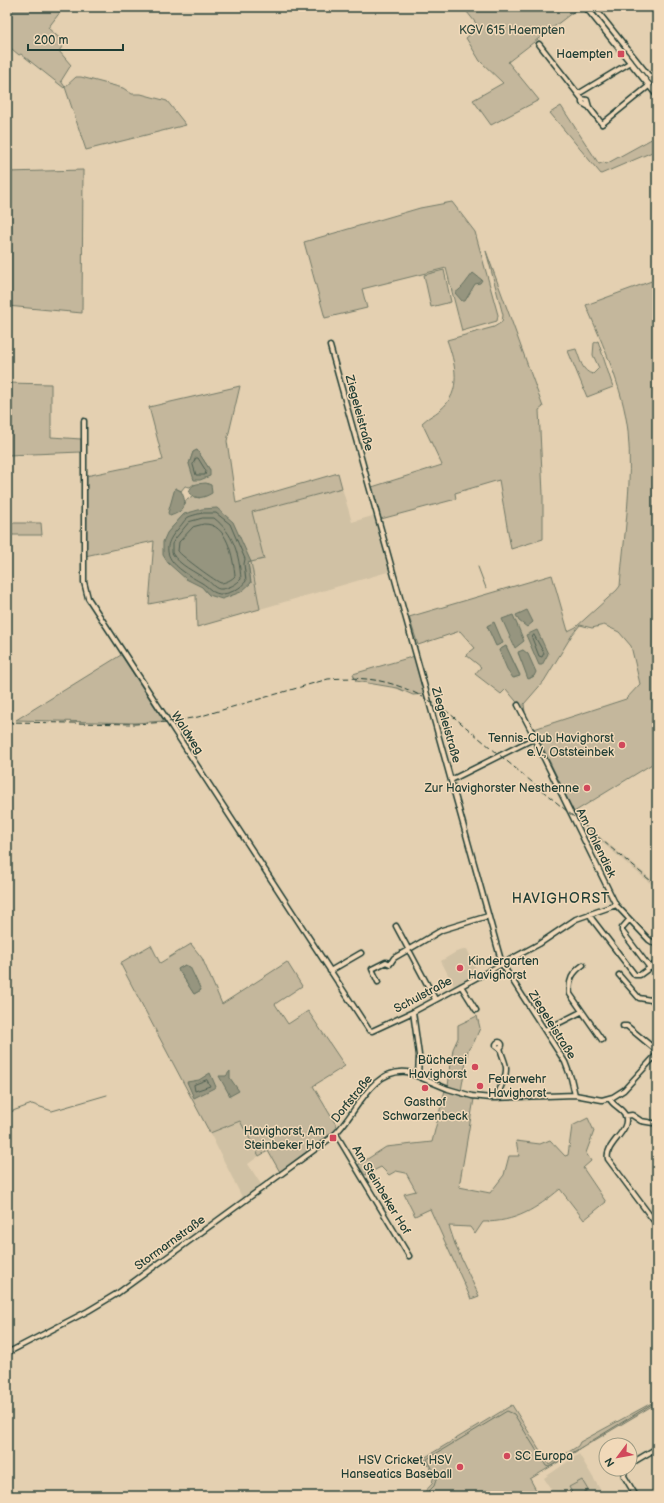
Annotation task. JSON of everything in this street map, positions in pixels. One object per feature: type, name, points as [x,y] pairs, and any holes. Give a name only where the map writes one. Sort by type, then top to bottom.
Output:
[{"type":"main road","points":[[586,7],[631,62],[651,83],[657,94]]},
{"type":"street","points":[[594,7],[651,83],[657,86]]},
{"type":"street","points":[[539,44],[582,99],[586,99],[589,107],[602,124],[657,77]]},
{"type":"street","points":[[578,94],[631,62]]},
{"type":"street","name":"Ziegeleistraße","points":[[330,346],[502,964],[565,1062],[575,1095]]},
{"type":"street","name":"Waldweg","points":[[84,421],[84,582],[88,598],[366,1027]]},
{"type":"street","name":"Am Ohlendiek","points":[[518,705],[532,732],[533,739],[536,742],[616,904],[629,920],[649,940],[657,945]]},
{"type":"street","points":[[451,780],[533,739]]},
{"type":"street","name":"Schulstraße","points":[[366,1027],[372,1031],[413,1012],[539,944],[576,920],[616,904]]},
{"type":"street","points":[[590,914],[636,975],[640,975],[655,964]]},
{"type":"street","points":[[378,982],[372,969],[386,962],[390,964],[394,958],[442,930],[488,916]]},
{"type":"street","points":[[629,920],[622,928],[622,932],[650,968]]},
{"type":"street","points":[[396,926],[435,999]]},
{"type":"street","points":[[330,971],[361,953]]},
{"type":"street","points":[[583,965],[574,971],[570,977],[570,994],[581,1012],[602,1040]]},
{"type":"street","points":[[619,975],[639,998],[650,1000],[657,996]]},
{"type":"street","points":[[461,986],[476,1010]]},
{"type":"street","points":[[413,1012],[419,1055],[418,1076]]},
{"type":"street","points":[[545,1030],[581,1012]]},
{"type":"street","points":[[622,1026],[627,1026],[657,1053],[626,1088],[610,1099],[625,1116],[624,1126],[607,1154],[610,1162],[657,1225]]},
{"type":"street","points":[[498,1098],[498,1093],[505,1081],[507,1068],[502,1057],[500,1047]]},
{"type":"street","name":"Dorfstraße","points":[[336,1134],[349,1119],[369,1089],[380,1078],[401,1071],[418,1076],[460,1093],[476,1097],[498,1098],[575,1095],[600,1100],[610,1099]]},
{"type":"street","points":[[625,1116],[632,1115],[640,1120],[653,1123]]},
{"type":"street","name":"Am Steinbeker Hof","points":[[336,1134],[409,1256]]},
{"type":"street","name":"Stormarnstraße","points":[[7,1353],[88,1311],[118,1292],[336,1134]]},
{"type":"street","points":[[638,1459],[657,1448]]},
{"type":"street","points":[[625,1477],[636,1496]]},
{"type":"shaded area","points":[[342,488],[352,522],[376,515],[391,571],[260,609],[251,562],[264,558],[252,512]]},
{"type":"shaded area","points":[[571,813],[657,884],[657,889],[573,818]]},
{"type":"shaded area","name":"Kindergarten Havighorst","points":[[467,949],[478,974],[454,986],[441,961],[456,952]]},
{"type":"shaded area","points":[[240,1121],[259,1156],[248,1164],[262,1186],[243,1199],[210,1133]]},
{"type":"shaded area","points":[[579,1454],[604,1496],[555,1496],[544,1478]]},
{"type":"green space","points":[[7,7],[64,7],[48,28],[65,43],[59,51],[71,65],[61,81],[65,87],[64,88],[21,54],[19,55],[7,45]]},
{"type":"green space","name":"KGV 615 Haempten","points":[[463,7],[575,7],[577,9],[508,62],[539,100],[491,125],[473,100],[503,83],[480,61],[466,38],[479,27]]},
{"type":"green space","points":[[76,77],[81,77],[123,88],[132,94],[141,94],[167,101],[186,125],[86,150],[65,87]]},
{"type":"green space","points":[[561,106],[599,164],[604,162],[606,164],[657,136],[657,150],[601,174],[550,113]]},
{"type":"green space","points":[[83,170],[82,313],[7,306],[7,172]]},
{"type":"green space","points":[[452,202],[475,232],[498,315],[497,321],[462,331],[446,268],[362,289],[367,308],[325,318],[304,242],[420,208]]},
{"type":"green space","points":[[486,251],[543,407],[539,410],[543,494],[543,539],[511,549],[499,480],[455,493],[456,499],[381,519],[372,487],[442,465],[422,423],[440,410],[452,395],[455,376],[453,358],[447,340],[494,327],[502,322],[503,315]]},
{"type":"green space","points":[[444,270],[451,302],[431,307],[424,275]]},
{"type":"green space","points":[[657,279],[657,761],[574,812],[534,729],[626,699],[640,684],[631,646],[619,632],[604,625],[592,628],[580,625],[572,635],[544,681],[524,704],[525,712],[506,689],[501,694],[475,674],[481,667],[466,655],[475,648],[460,631],[418,645],[409,617],[552,575],[568,631],[576,627],[620,586],[629,489],[628,431],[622,399],[617,383],[586,305]],"holes":[[[494,623],[502,643],[496,645],[487,626]],[[506,646],[520,675],[514,678],[499,650]],[[523,650],[534,676],[529,679],[518,653]]]},
{"type":"green space","points":[[598,341],[613,387],[587,397],[568,351],[576,349],[580,361],[586,371],[593,374],[599,368],[593,355],[594,343]]},
{"type":"green space","points":[[7,383],[51,384],[51,437],[81,439],[81,452],[8,455],[8,523],[41,523],[42,535],[8,535],[7,538]]},
{"type":"green space","points":[[240,386],[227,441],[236,503],[338,473],[342,488],[252,512],[264,559],[251,562],[260,609],[197,627],[196,595],[149,604],[154,541],[85,556],[86,476],[163,460],[149,407]],"holes":[[[197,450],[210,470],[189,464],[193,452]],[[194,484],[200,498],[193,497],[186,500],[185,505],[175,488],[181,491],[185,486],[190,487]],[[184,514],[250,562],[248,563],[251,583],[209,595],[202,587],[167,533]]]},
{"type":"green space","points":[[121,655],[164,721],[135,723],[16,720]]},
{"type":"green space","points":[[415,656],[426,694],[413,695],[397,688],[356,681],[353,674]]},
{"type":"green space","points":[[191,944],[202,958],[222,1004],[287,962],[302,986],[275,1004],[288,1024],[308,1011],[345,1066],[313,1086],[338,1128],[280,1172],[268,1151],[259,1156],[240,1121],[210,1133],[120,963],[151,945],[160,963]],"holes":[[[185,965],[201,990],[194,994],[178,969]]]},
{"type":"green space","points":[[477,1016],[480,1028],[474,1042],[468,1050],[461,1091],[448,1086],[453,1049],[458,1038],[458,1025]]},
{"type":"green space","points":[[445,1090],[474,1099],[459,1187],[490,1193],[504,1175],[509,1156],[519,1156],[516,1141],[540,1144],[550,1140],[565,1156],[568,1155],[572,1126],[588,1118],[594,1131],[586,1153],[591,1161],[583,1168],[606,1202],[584,1220],[560,1189],[542,1203],[516,1217],[506,1220],[483,1222],[475,1234],[470,1227],[449,1226],[456,1247],[479,1296],[471,1299],[430,1209],[415,1216],[404,1194],[416,1191],[406,1173],[396,1171],[389,1175],[381,1167],[365,1175],[358,1165],[386,1147],[432,1142]]},
{"type":"green space","points":[[657,1400],[657,1403],[530,1479],[536,1490],[526,1496],[421,1496],[432,1484],[434,1474],[424,1458],[512,1405],[549,1465],[578,1446],[580,1442]]},
{"type":"green space","points":[[582,1480],[588,1490],[578,1496],[574,1496],[569,1487]]},
{"type":"water","points":[[473,273],[482,280],[480,283],[475,284],[465,301],[462,301],[455,293],[463,286]]},
{"type":"water","points":[[197,450],[210,470],[210,476],[200,480],[194,480],[189,464],[193,452]]},
{"type":"water","points":[[206,483],[211,485],[212,493],[200,498],[194,497],[189,493],[191,487],[197,484]]},
{"type":"water","points":[[175,488],[181,491],[185,503],[179,512],[170,516],[168,513]]},
{"type":"water","points":[[217,508],[233,522],[251,562],[248,563],[251,583],[241,592],[222,599],[209,595],[202,587],[186,579],[168,563],[163,555],[163,542],[167,533],[184,514],[202,509]]},
{"type":"water","points":[[527,610],[533,622],[527,627],[519,621],[516,615]]},
{"type":"water","points":[[513,615],[524,641],[515,648],[502,619]]},
{"type":"water","points":[[494,622],[503,643],[496,646],[487,626]]},
{"type":"water","points":[[537,630],[548,654],[542,665],[539,665],[526,635]]},
{"type":"water","points":[[506,646],[520,676],[513,678],[507,669],[499,650]]},
{"type":"water","points":[[523,650],[528,654],[536,672],[534,676],[528,679],[518,652]]},
{"type":"water","points":[[185,965],[190,967],[201,990],[194,994],[178,969]]},
{"type":"water","points":[[230,1071],[230,1078],[239,1091],[230,1096],[219,1076],[226,1076]]},
{"type":"water","points":[[210,1073],[216,1087],[194,1098],[187,1082],[199,1080]]},
{"type":"waterway","points":[[478,567],[486,588]]},
{"type":"waterway","points":[[7,1115],[10,1112],[32,1104],[52,1111],[107,1095]]},
{"type":"waterway","points":[[642,1201],[647,1208]]},
{"type":"waterway","points":[[649,1211],[652,1214]]},
{"type":"waterway","points":[[654,1216],[657,1221]]},
{"type":"waterway","points":[[424,1496],[434,1486],[437,1477],[427,1459],[507,1411],[514,1414],[546,1466],[549,1467],[657,1401]]},
{"type":"railway","points":[[7,722],[135,724],[168,722],[198,717],[328,679],[363,679],[392,684],[420,695],[449,713],[657,886]]},
{"type":"place","name":"Haempten","points":[[621,54]]},
{"type":"place","name":"Tennis-Club Havighorst e.V., Oststeinbek","points":[[622,745]]},
{"type":"place","name":"Zur Havighorster Nesthenne","points":[[587,788]]},
{"type":"place","name":"Kindergarten Havighorst","points":[[460,968]]},
{"type":"place","name":"Bücherei Havighorst","points":[[475,1067]]},
{"type":"place","name":"Feuerwehr Havighorst","points":[[480,1086]]},
{"type":"place","name":"Gasthof Schwarzenbeck","points":[[425,1088]]},
{"type":"place","name":"Havighorst, Am Steinbeker Hof","points":[[333,1138]]},
{"type":"place","name":"SC Europa","points":[[507,1456]]},
{"type":"place","name":"HSV Cricket, HSV Hanseatics Baseball","points":[[460,1467]]},
{"type":"district","name":"HAVIGHORST","points":[[561,898]]}]
